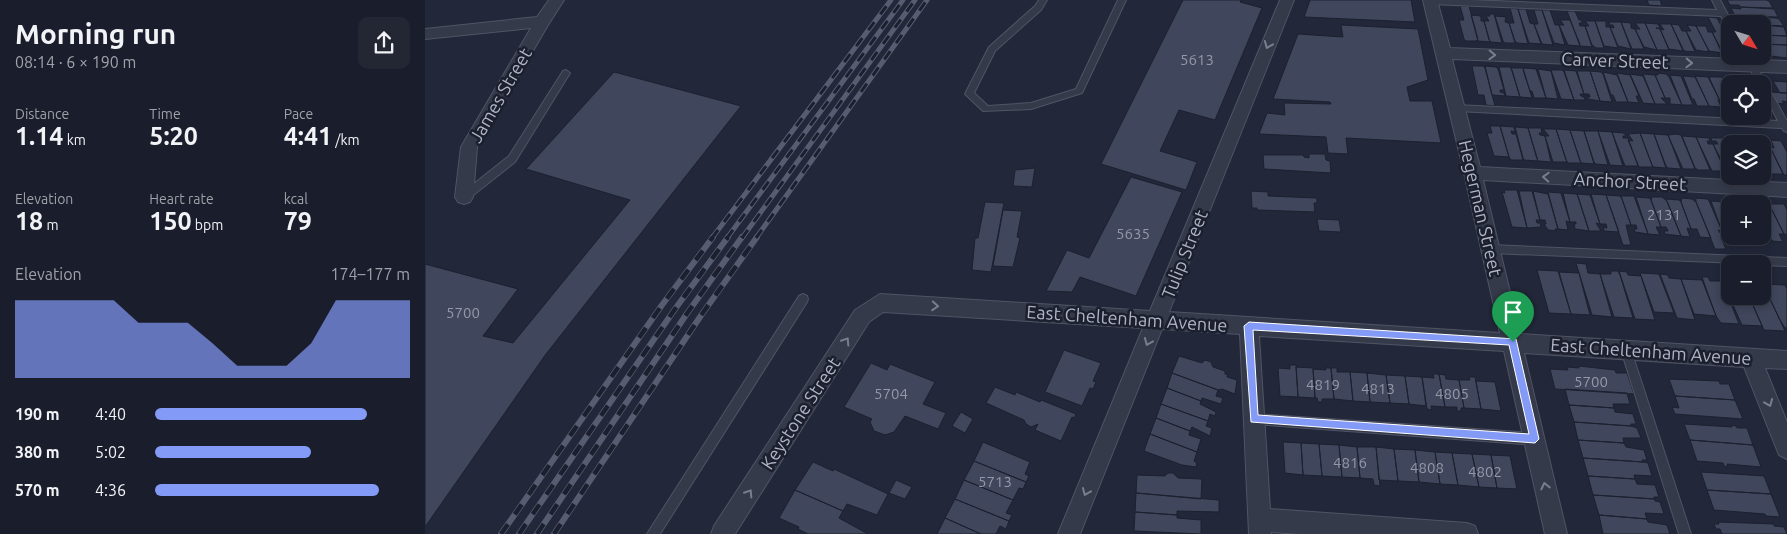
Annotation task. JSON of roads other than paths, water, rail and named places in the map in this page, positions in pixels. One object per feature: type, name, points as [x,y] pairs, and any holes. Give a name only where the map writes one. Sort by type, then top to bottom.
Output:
[{"type":"street","name":"James Street","points":[[464,198],[469,147],[541,22],[557,0]]},
{"type":"street","name":"Tulip Street","points":[[1069,534],[1158,320],[1287,0]]},
{"type":"street","name":"Hegerman Street","points":[[1430,1],[1513,342],[1556,534]]},
{"type":"street","points":[[425,34],[541,22]]},
{"type":"street","name":"Carver Street","points":[[1443,53],[1721,60]]},
{"type":"street","name":"Carver Street","points":[[1771,64],[1787,67]]},
{"type":"street","name":"Anchor Street","points":[[1473,173],[1787,190]]},
{"type":"street","name":"Keystone Street","points":[[722,534],[862,316],[881,303],[886,303]]},
{"type":"street","name":"East Cheltenham Avenue","points":[[886,303],[1787,360]]},
{"type":"street","points":[[1249,326],[1260,527],[1467,534]]},
{"type":"street","points":[[1751,358],[1787,448]]},
{"type":"lane","points":[[1043,0],[1038,8],[992,49],[969,94],[986,109],[1031,106],[1079,91],[1122,0]]},
{"type":"lane","points":[[1716,0],[1723,13]]},
{"type":"lane","points":[[1430,1],[1723,13]]},
{"type":"lane","points":[[464,198],[511,159],[566,73]]},
{"type":"lane","points":[[1771,100],[1786,127]]},
{"type":"lane","points":[[1457,108],[1786,127]]},
{"type":"lane","points":[[1491,250],[1787,262]]},
{"type":"lane","points":[[653,534],[803,299]]},
{"type":"lane","points":[[1626,350],[1685,534]]},
{"type":"lane","points":[[1254,419],[1535,439]]},
{"type":"railway","points":[[712,238],[891,0]]},
{"type":"railway","points":[[727,238],[903,0]]},
{"type":"railway","points":[[742,238],[915,0]]},
{"type":"railway","points":[[756,238],[927,0]]},
{"type":"railway","points":[[501,534],[662,305],[713,237]]},
{"type":"railway","points":[[519,534],[675,309],[728,237]]},
{"type":"railway","points":[[537,534],[688,312],[742,237]]},
{"type":"railway","points":[[554,534],[702,314],[757,237]]}]
